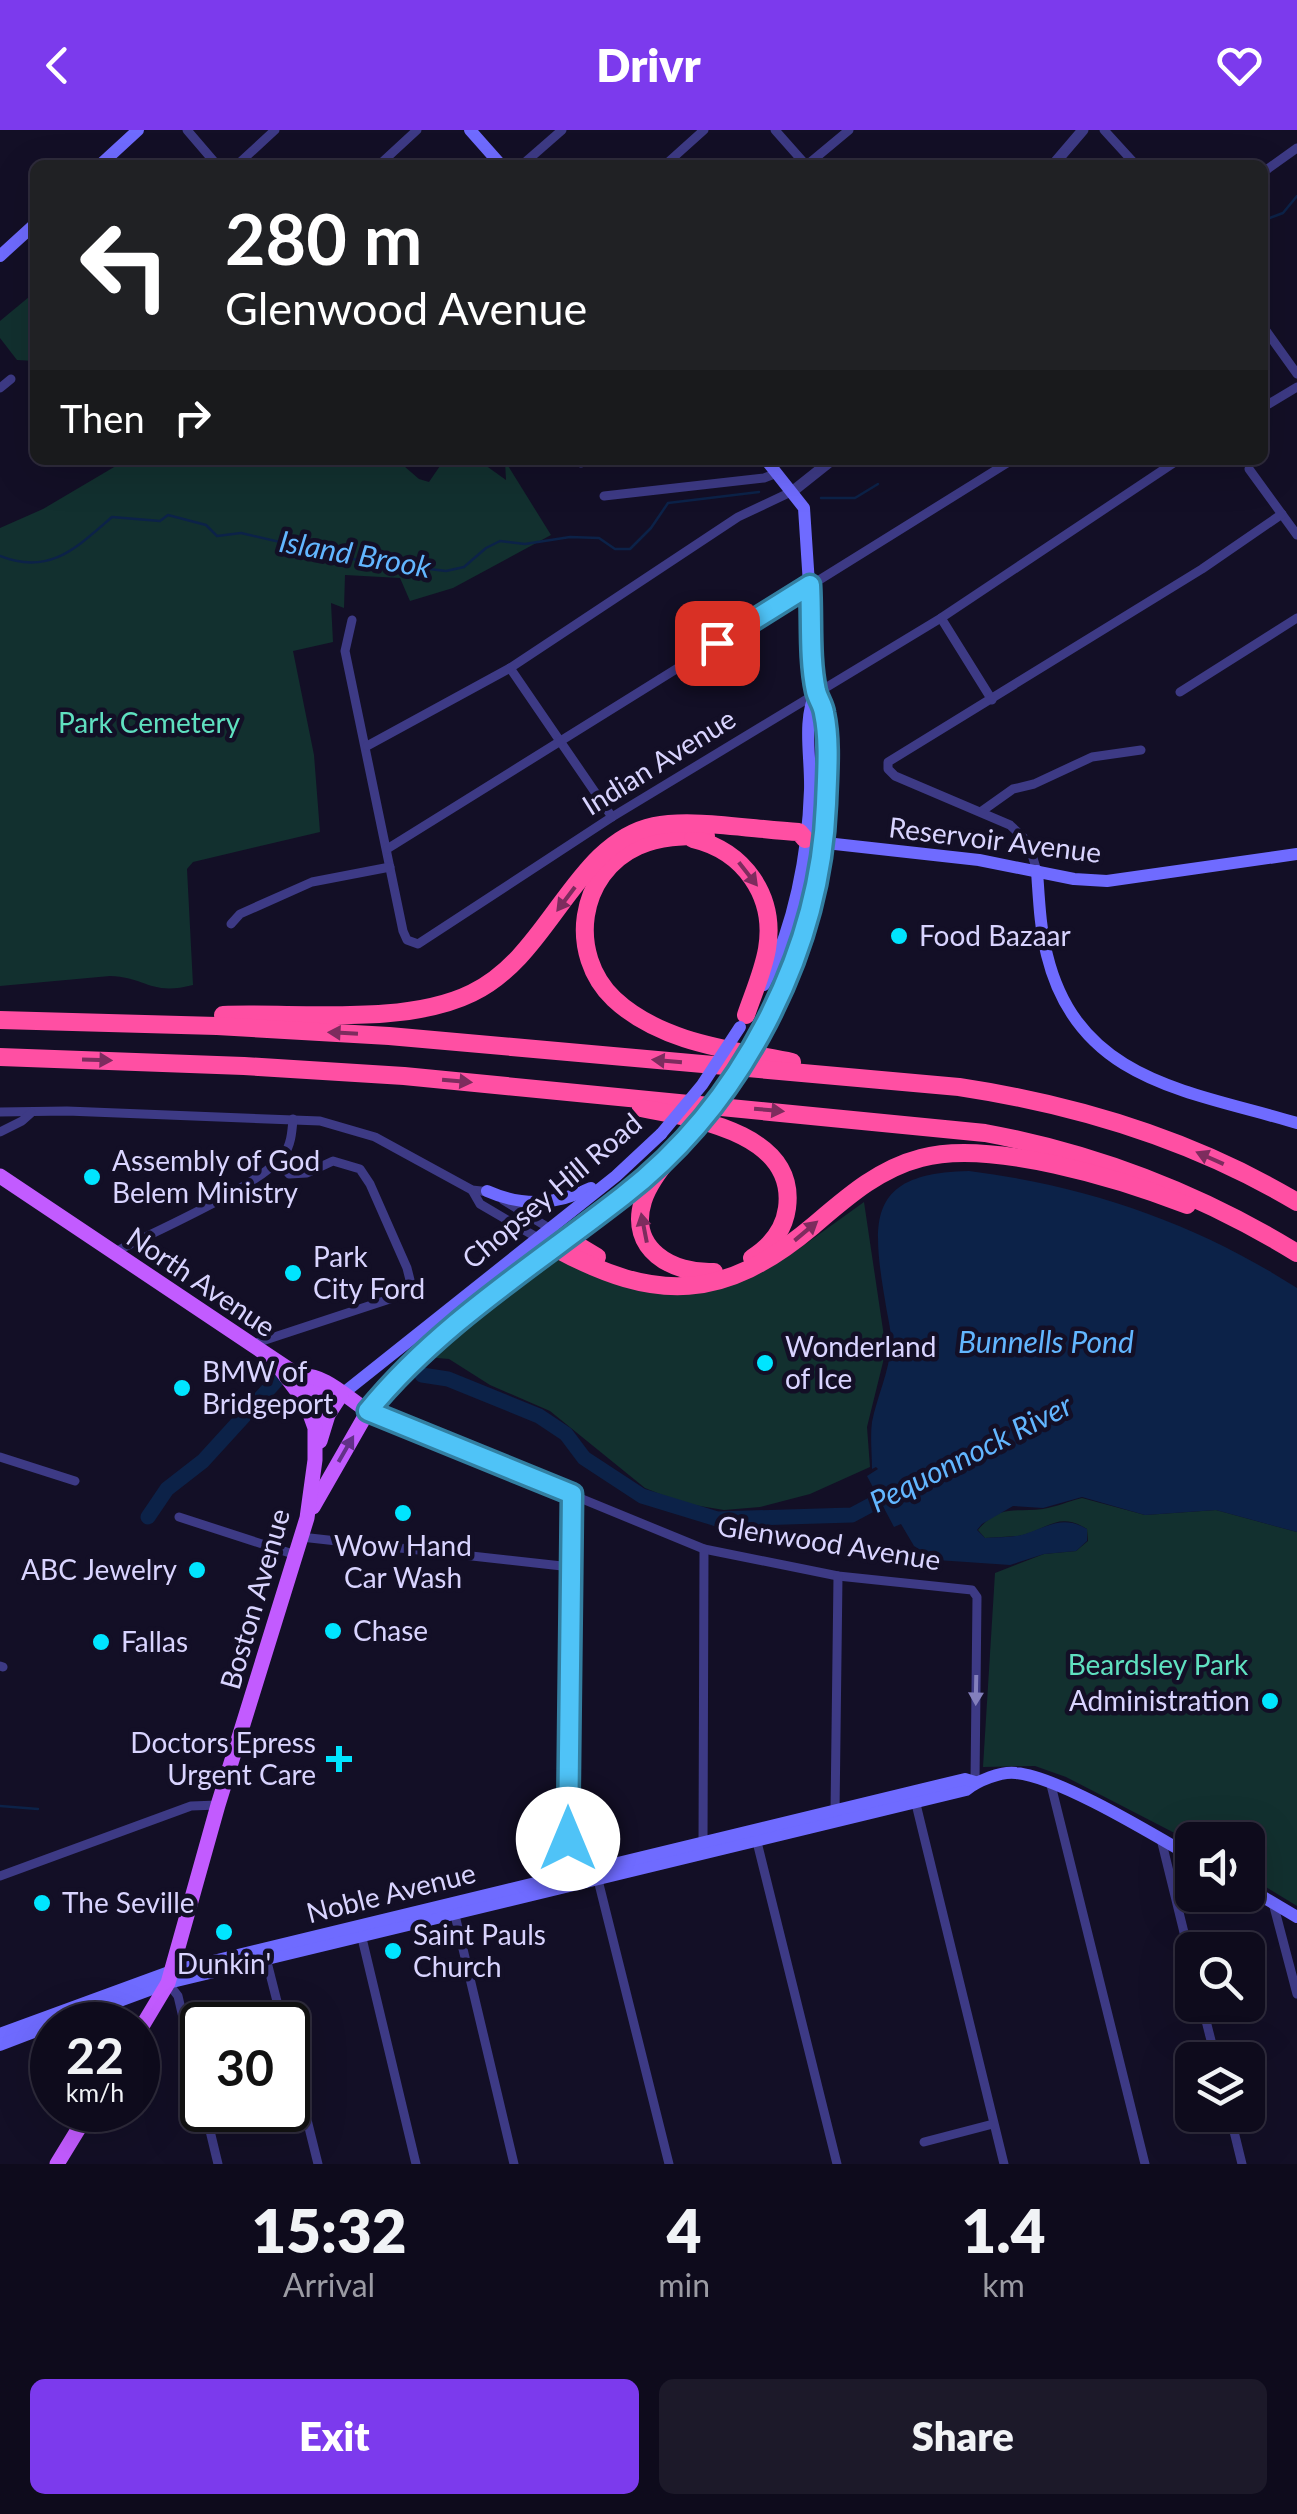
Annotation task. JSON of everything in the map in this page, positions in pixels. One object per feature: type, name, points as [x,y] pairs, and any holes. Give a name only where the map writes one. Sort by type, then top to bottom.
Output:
[{"type":"highway","points":[[160,1024],[216,1016],[407,1010],[451,1002],[484,987],[514,966],[602,854],[636,831],[685,824],[799,832],[814,841]]},
{"type":"highway","points":[[814,841],[797,844],[706,836],[663,838],[636,847],[618,858],[598,880],[584,921],[585,942],[593,970],[604,988],[643,1019],[691,1040],[869,1078]]},
{"type":"highway","points":[[663,838],[691,838],[718,847],[742,864],[758,887],[768,916],[768,944],[743,1021]]},
{"type":"highway","points":[[0,1020],[423,1038],[988,1091],[1101,1116],[1210,1157],[1297,1202]]},
{"type":"highway","points":[[0,1058],[276,1068],[954,1128],[1014,1138],[1105,1162],[1163,1183],[1219,1208],[1297,1253]]},
{"type":"highway","points":[[532,1088],[712,1124],[744,1138],[773,1160],[787,1192],[785,1218],[778,1233],[756,1256],[714,1272],[640,1272],[561,1244]]},
{"type":"highway","points":[[681,1143],[644,1198],[640,1217],[643,1234],[654,1254],[672,1267],[714,1272]]},
{"type":"highway","points":[[561,1244],[606,1274],[638,1283],[670,1286],[716,1281],[770,1259],[862,1185],[889,1169],[927,1156],[969,1152],[1128,1184],[1297,1253]]},
{"type":"main road","points":[[105,160],[138,130]]},
{"type":"main road","points":[[470,130],[497,160]]},
{"type":"main road","points":[[0,256],[30,229]]},
{"type":"main road","points":[[771,465],[793,490]]},
{"type":"main road","name":"Chopsey Hill Road","points":[[307,1518],[368,1411],[389,1385],[441,1336],[636,1186],[681,1143],[726,1087],[760,1032],[796,953],[809,910],[814,841],[807,711],[816,691],[810,585],[804,508],[793,490]]},
{"type":"main road","name":"Chopsey Hill Road","points":[[315,1460],[328,1415],[341,1395],[616,1176],[661,1134],[702,1085],[743,1021],[777,956],[814,841]]},
{"type":"main road","name":"Reservoir Avenue","points":[[814,841],[979,860],[1074,879],[1118,880],[1297,854]]},
{"type":"main road","points":[[1037,871],[1044,938],[1055,981],[1075,1018],[1103,1050],[1145,1077],[1297,1123]]},
{"type":"main road","name":"North Avenue","points":[[0,1176],[275,1362]]},
{"type":"main road","points":[[488,1190],[520,1201],[548,1202],[574,1196],[616,1176]]},
{"type":"main road","points":[[275,1362],[310,1412],[316,1438],[315,1460]]},
{"type":"main road","name":"Glenwood Avenue","points":[[275,1362],[299,1376],[312,1376],[331,1385],[368,1411]]},
{"type":"main road","name":"Boston Avenue","points":[[156,2002],[170,1977],[218,1805],[302,1537],[315,1460]]},
{"type":"main road","name":"Noble Avenue","points":[[0,2034],[170,1977],[835,1817],[915,1797],[965,1779],[975,1782],[1014,1772],[1050,1782],[1175,1847]]},
{"type":"main road","points":[[1265,1898],[1297,1917]]},
{"type":"main road","name":"Noble Avenue","points":[[109,2002],[170,1977]]},
{"type":"main road","name":"Noble Avenue","points":[[0,2045],[30,2034]]},
{"type":"main road","points":[[57,2164],[77,2132]]},
{"type":"street","points":[[186,130],[213,160]]},
{"type":"street","points":[[242,160],[275,130]]},
{"type":"street","points":[[384,160],[417,130]]},
{"type":"street","points":[[528,160],[562,130]]},
{"type":"street","points":[[671,160],[704,130]]},
{"type":"street","points":[[775,130],[802,160]]},
{"type":"street","points":[[812,160],[849,130]]},
{"type":"street","points":[[1056,160],[1083,130]]},
{"type":"street","points":[[1104,130],[1131,160]]},
{"type":"street","points":[[1268,170],[1297,148]]},
{"type":"street","points":[[1268,333],[1297,374]]},
{"type":"street","points":[[0,388],[10,379]]},
{"type":"street","points":[[1268,404],[1297,387]]},
{"type":"street","points":[[367,746],[510,668],[738,518],[793,490],[826,465]]},
{"type":"street","points":[[387,848],[1004,465]]},
{"type":"street","name":"Indian Avenue","points":[[390,867],[403,931],[407,940],[418,944],[612,818],[941,618],[1170,465]]},
{"type":"street","points":[[1249,469],[1297,536]]},
{"type":"street","points":[[604,496],[764,478],[777,472]]},
{"type":"street","points":[[1037,871],[1021,833],[982,812],[895,776],[887,766],[894,756],[992,700],[1202,569],[1282,514]]},
{"type":"street","points":[[941,618],[992,700]]},
{"type":"street","points":[[1180,692],[1297,618]]},
{"type":"street","points":[[232,924],[240,914],[312,882],[390,867],[346,651],[352,620]]},
{"type":"street","points":[[510,668],[612,818]]},
{"type":"street","points":[[982,812],[1013,789],[1034,784],[1092,757],[1141,750]]},
{"type":"street","points":[[0,1109],[293,1119],[333,1124],[362,1131],[403,1150],[472,1190],[488,1190],[550,1227],[561,1244]]},
{"type":"street","points":[[0,1132],[22,1122],[32,1112]]},
{"type":"street","points":[[112,1253],[254,1180],[288,1147],[293,1119]]},
{"type":"street","points":[[251,1345],[402,1295],[410,1284],[407,1268],[362,1171],[346,1162],[333,1162],[296,1176],[289,1174],[278,1160]]},
{"type":"street","points":[[472,1190],[480,1204],[536,1237],[561,1244]]},
{"type":"street","name":"Glenwood Avenue","points":[[368,1411],[704,1549],[838,1576],[972,1590],[978,1597],[975,1782]]},
{"type":"street","points":[[0,1457],[75,1480]]},
{"type":"street","points":[[568,1881],[572,1494]]},
{"type":"street","points":[[179,1517],[296,1555]]},
{"type":"street","points":[[302,1537],[571,1567]]},
{"type":"street","points":[[703,1848],[704,1549]]},
{"type":"street","points":[[835,1817],[838,1576]]},
{"type":"street","points":[[1050,1782],[1145,2164]]},
{"type":"street","points":[[915,1797],[1004,2164]]},
{"type":"street","points":[[0,1876],[191,1806],[218,1805]]},
{"type":"street","points":[[755,1836],[837,2164]]},
{"type":"street","points":[[1161,1839],[1184,1932]]},
{"type":"street","points":[[596,1874],[669,2164]]},
{"type":"street","points":[[1274,1903],[1297,1994]]},
{"type":"street","points":[[453,1909],[514,2164]]},
{"type":"street","points":[[360,1932],[416,2164]]},
{"type":"street","points":[[266,1956],[277,2002]]},
{"type":"street","points":[[170,1977],[180,2005]]},
{"type":"street","points":[[924,2142],[993,2124]]},
{"type":"street","points":[[210,2132],[218,2164]]},
{"type":"street","points":[[310,2132],[318,2164]]},
{"type":"street","points":[[1234,2132],[1242,2164]]},
{"type":"green space","points":[[30,296],[30,361],[17,360],[0,338],[0,321]]},
{"type":"green space","name":"Park Cemetery","points":[[118,465],[403,465],[429,482],[441,465],[485,465],[506,480],[507,465],[551,535],[453,588],[410,601],[400,578],[345,575],[344,608],[331,603],[333,642],[293,651],[314,755],[320,832],[193,862],[187,869],[193,985],[157,987],[110,976],[0,986],[0,528],[43,509]]},
{"type":"green space","points":[[864,1202],[886,1350],[867,1427],[870,1467],[810,1494],[760,1507],[724,1510],[682,1503],[645,1488],[550,1411],[490,1385],[449,1359],[426,1357],[562,1243],[641,1278],[749,1278],[793,1253]]},
{"type":"green space","name":"Beardsley Park","points":[[1082,1498],[1145,1515],[1216,1510],[1297,1532],[1297,1906],[1265,1886],[1265,1822],[1175,1822],[1175,1833],[1066,1777],[1035,1766],[983,1767],[995,1573],[1044,1554],[1076,1551],[1088,1541],[1087,1529],[1068,1521],[1018,1536],[985,1538],[978,1530],[1001,1513],[1043,1509]]},
{"type":"water","name":"Bunnells Pond","points":[[969,1171],[1056,1186],[1140,1211],[1220,1244],[1297,1288],[1297,1532],[1216,1510],[1145,1515],[1082,1497],[1043,1508],[1013,1506],[982,1524],[977,1530],[985,1538],[1020,1535],[1063,1522],[1087,1529],[1087,1541],[1076,1551],[1044,1554],[1010,1565],[937,1560],[914,1546],[901,1524],[894,1527],[867,1476],[878,1469],[872,1469],[872,1422],[891,1346],[880,1271],[879,1223],[884,1205],[895,1191],[912,1180]]},
{"type":"waterway","name":"Island Brook","points":[[1268,219],[1283,213],[1297,196]]},
{"type":"waterway","name":"Island Brook","points":[[821,498],[855,498],[878,484]]},
{"type":"waterway","name":"Island Brook","points":[[0,556],[34,563],[48,560],[74,548],[112,517],[160,521],[168,515],[206,525],[217,536],[241,533],[362,561],[446,571],[464,567],[500,541],[525,544],[570,537],[599,538],[615,549],[630,549],[668,503],[759,492]]},
{"type":"waterway","name":"Pequonnock River","points":[[422,1375],[448,1379],[539,1416],[566,1434],[584,1458],[642,1496],[717,1519],[852,1515],[880,1500]]},
{"type":"waterway","name":"Pequonnock River","points":[[148,1517],[167,1489],[203,1461],[276,1381]]},
{"type":"waterway","name":"Pequonnock River","points":[[0,1806],[38,1809]]},
{"type":"place","name":"Food Bazaar","points":[[899,936]]},
{"type":"place","name":"Assembly of God Belem Ministry","points":[[92,1177]]},
{"type":"place","name":"Park City Ford","points":[[293,1273]]},
{"type":"place","name":"Wonderland of Ice","points":[[765,1363]]},
{"type":"place","name":"BMW of Bridgeport","points":[[182,1388]]},
{"type":"place","name":"Wow Hand Car Wash","points":[[403,1513]]},
{"type":"place","name":"ABC Jewelry","points":[[197,1570]]},
{"type":"place","name":"Chase","points":[[333,1631]]},
{"type":"place","name":"Fallas","points":[[101,1642]]},
{"type":"place","name":"Administration","points":[[1270,1701]]},
{"type":"place","name":"Doctors Epress Urgent Care","points":[[339,1759]]},
{"type":"place","name":"The Seville","points":[[42,1903]]},
{"type":"place","name":"Dunkin'","points":[[224,1932]]},
{"type":"place","name":"Saint Pauls Church","points":[[393,1951]]},
{"type":"route","points":[[568,1839],[572,1494],[368,1411],[389,1385],[441,1336],[670,1155],[735,1074],[779,995],[809,910],[824,823],[824,713],[816,691],[810,585],[717,643]]}]
